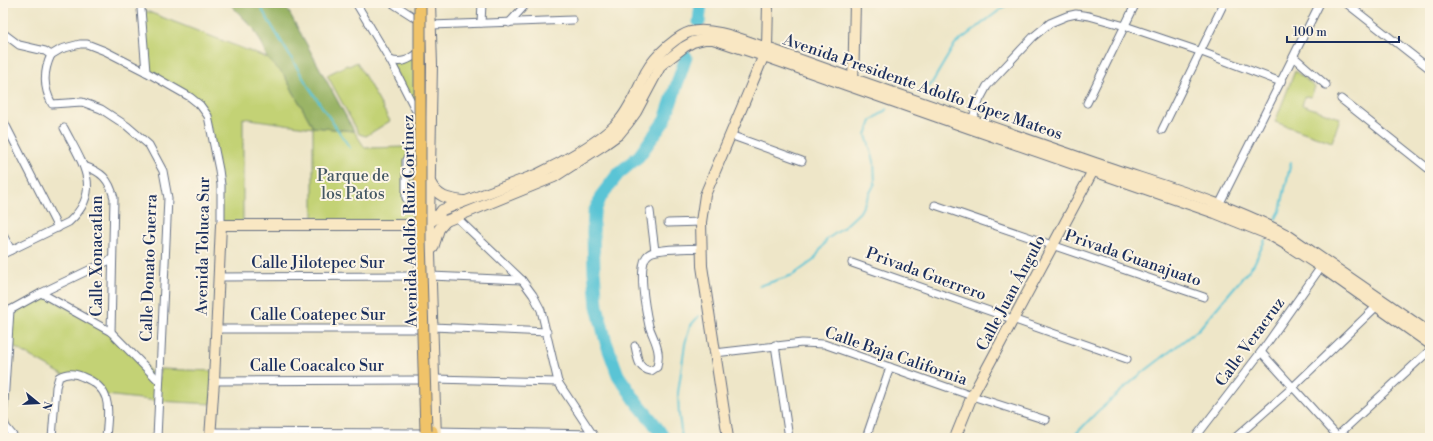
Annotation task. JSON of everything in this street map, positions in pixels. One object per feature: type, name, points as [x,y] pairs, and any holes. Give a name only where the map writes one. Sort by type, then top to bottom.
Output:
[{"type":"main road","name":"Avenida Adolfo Ruiz Cortinez","points":[[417,3],[417,276],[421,380],[429,435]]},
{"type":"main road","name":"Avenida Adolfo Ruiz Cortinez","points":[[420,3],[420,239],[429,435]]},
{"type":"main road","name":"Avenida Adolfo Ruiz Cortinez","points":[[425,3],[424,237],[429,435]]},
{"type":"main road","name":"Avenida Adolfo Ruiz Cortinez","points":[[429,435],[434,379],[431,260],[435,219],[430,181],[432,65],[430,3]]},
{"type":"main road","points":[[728,438],[714,353],[700,248],[701,222],[705,195],[766,52],[768,3]]},
{"type":"main road","points":[[853,83],[855,3]]},
{"type":"main road","name":"Avenida Presidente Adolfo López Mateos","points":[[435,219],[442,210],[538,174],[570,156],[608,131],[620,120],[654,60],[672,42],[683,35],[690,32],[703,30],[715,32],[853,83],[1217,208],[1284,233],[1378,306],[1430,344]]},
{"type":"main road","name":"Avenida Presidente Adolfo López Mateos","points":[[221,225],[416,224],[455,216],[554,177],[619,134],[636,112],[661,66],[674,53],[693,42],[705,39],[713,40],[766,52]]},
{"type":"main road","points":[[416,93],[421,106],[423,120],[422,201],[423,206],[435,219],[439,229],[435,239],[431,260]]},
{"type":"main road","name":"Calle Juan Ángulo","points":[[955,438],[972,396],[1095,167]]},
{"type":"main road","points":[[430,181],[436,191],[442,196],[464,201]]},
{"type":"main road","name":"Avenida Toluca Sur","points":[[210,435],[221,225]]},
{"type":"main road","name":"Avenida Presidente Adolfo López Mateos","points":[[1323,264],[1430,333]]},
{"type":"main road","points":[[420,354],[433,354]]},
{"type":"street","points":[[356,3],[390,60],[416,111]]},
{"type":"street","points":[[392,3],[417,19]]},
{"type":"street","points":[[481,24],[482,3]]},
{"type":"street","points":[[509,23],[527,3]]},
{"type":"street","points":[[1087,103],[1136,3]]},
{"type":"street","points":[[1162,130],[1224,3]]},
{"type":"street","points":[[1217,208],[1320,3]]},
{"type":"street","points":[[1346,3],[1430,69]]},
{"type":"street","points":[[141,9],[146,72]]},
{"type":"street","points":[[971,124],[980,99],[988,86],[1033,38],[1050,23],[1076,14],[1083,14],[1125,26],[1200,51],[1281,82]]},
{"type":"street","points":[[431,26],[572,20]]},
{"type":"street","points":[[3,33],[19,45],[45,51],[51,55]]},
{"type":"street","name":"Avenida Toluca Sur","points":[[51,55],[61,49],[80,44],[87,44],[105,51],[146,72],[190,97],[200,105],[208,116],[219,170],[221,185],[221,225]]},
{"type":"street","points":[[390,60],[397,62],[405,61],[418,53]]},
{"type":"street","name":"Calle Donato Guerra","points":[[51,55],[45,72],[45,87],[52,104],[82,102],[101,108],[127,126],[149,145],[163,171],[168,198],[157,438]]},
{"type":"street","points":[[1294,57],[1326,85]]},
{"type":"street","points":[[1341,99],[1430,170]]},
{"type":"street","points":[[3,120],[58,228]]},
{"type":"street","points":[[3,254],[68,222],[77,214],[84,204],[88,194],[88,183],[84,166],[64,128]]},
{"type":"street","points":[[730,135],[802,161]]},
{"type":"street","name":"Calle Xonacatlan","points":[[84,166],[94,169],[106,179],[112,187],[114,198],[111,332]]},
{"type":"street","name":"Privada Guanajuato","points":[[935,205],[1204,297]]},
{"type":"street","points":[[650,210],[655,251]]},
{"type":"street","points":[[455,216],[522,280],[533,295],[541,310],[558,382],[594,436]]},
{"type":"street","points":[[668,223],[701,222]]},
{"type":"street","points":[[3,235],[11,250]]},
{"type":"street","points":[[635,346],[640,364],[645,369],[652,371],[657,367],[659,359],[658,352],[645,309],[642,269],[644,260],[648,254],[655,251],[700,248]]},
{"type":"street","points":[[15,438],[6,427],[3,419],[6,312],[112,258]]},
{"type":"street","name":"Privada Guerrero","points":[[852,263],[1127,359]]},
{"type":"street","name":"Calle Veracruz","points":[[1195,438],[1261,352],[1323,264]]},
{"type":"street","name":"Calle Jilotepec Sur","points":[[219,277],[417,276]]},
{"type":"street","points":[[431,276],[522,280]]},
{"type":"street","points":[[41,293],[111,332],[159,381]]},
{"type":"street","points":[[1235,438],[1293,387],[1378,306]]},
{"type":"street","points":[[432,327],[547,332]]},
{"type":"street","name":"Calle Coatepec Sur","points":[[216,329],[419,329]]},
{"type":"street","name":"Calle Baja California","points":[[714,353],[775,345],[802,343],[824,344],[972,396],[1046,420]]},
{"type":"street","points":[[775,345],[789,438]]},
{"type":"street","points":[[1261,352],[1337,437],[1430,350]]},
{"type":"street","points":[[866,438],[890,367]]},
{"type":"street","points":[[52,438],[56,387],[59,378],[68,374],[80,376],[90,380],[104,391],[108,410],[106,438]]},
{"type":"street","points":[[434,379],[558,382]]},
{"type":"street","name":"Calle Coacalco Sur","points":[[214,381],[421,380]]},
{"type":"street","points":[[210,435],[594,436]]},
{"type":"green space","points":[[229,3],[284,3],[354,131],[313,127],[284,75],[267,58],[254,29]]},
{"type":"green space","name":"Parque de los Patos","points":[[141,9],[267,58],[284,75],[313,127],[354,131],[365,148],[407,147],[416,201],[416,225],[313,225],[313,128],[243,118],[243,225],[221,225],[221,185],[212,132],[200,105],[146,72]]},
{"type":"green space","points":[[418,53],[416,111],[390,60],[397,62]]},
{"type":"green space","points":[[357,62],[390,121],[366,136],[359,134],[327,75],[347,65],[349,66]]},
{"type":"green space","points":[[1295,71],[1315,87],[1311,97],[1305,96],[1302,105],[1340,118],[1332,142],[1275,122]]},
{"type":"green space","points":[[41,293],[111,332],[159,380],[160,369],[214,371],[212,404],[158,401],[105,395],[90,380],[63,375],[7,343],[10,310]]},
{"type":"waterway","points":[[258,3],[308,86],[350,148]]},
{"type":"waterway","points":[[699,22],[701,3]]},
{"type":"waterway","points":[[918,93],[930,86],[955,44],[1009,3]]},
{"type":"waterway","points":[[664,438],[618,375],[606,342],[597,306],[594,271],[594,213],[601,196],[618,174],[639,156],[665,120],[686,57]]},
{"type":"waterway","points":[[759,286],[793,275],[814,260],[827,239],[842,229],[860,212],[875,183],[874,161],[866,135],[871,121],[887,109]]},
{"type":"waterway","points":[[1275,220],[1280,211],[1291,162]]},
{"type":"waterway","points":[[1072,438],[1097,412],[1137,377],[1199,329],[1254,264],[1265,240]]},
{"type":"waterway","points":[[682,438],[678,393],[685,344],[690,326],[699,316]]}]
